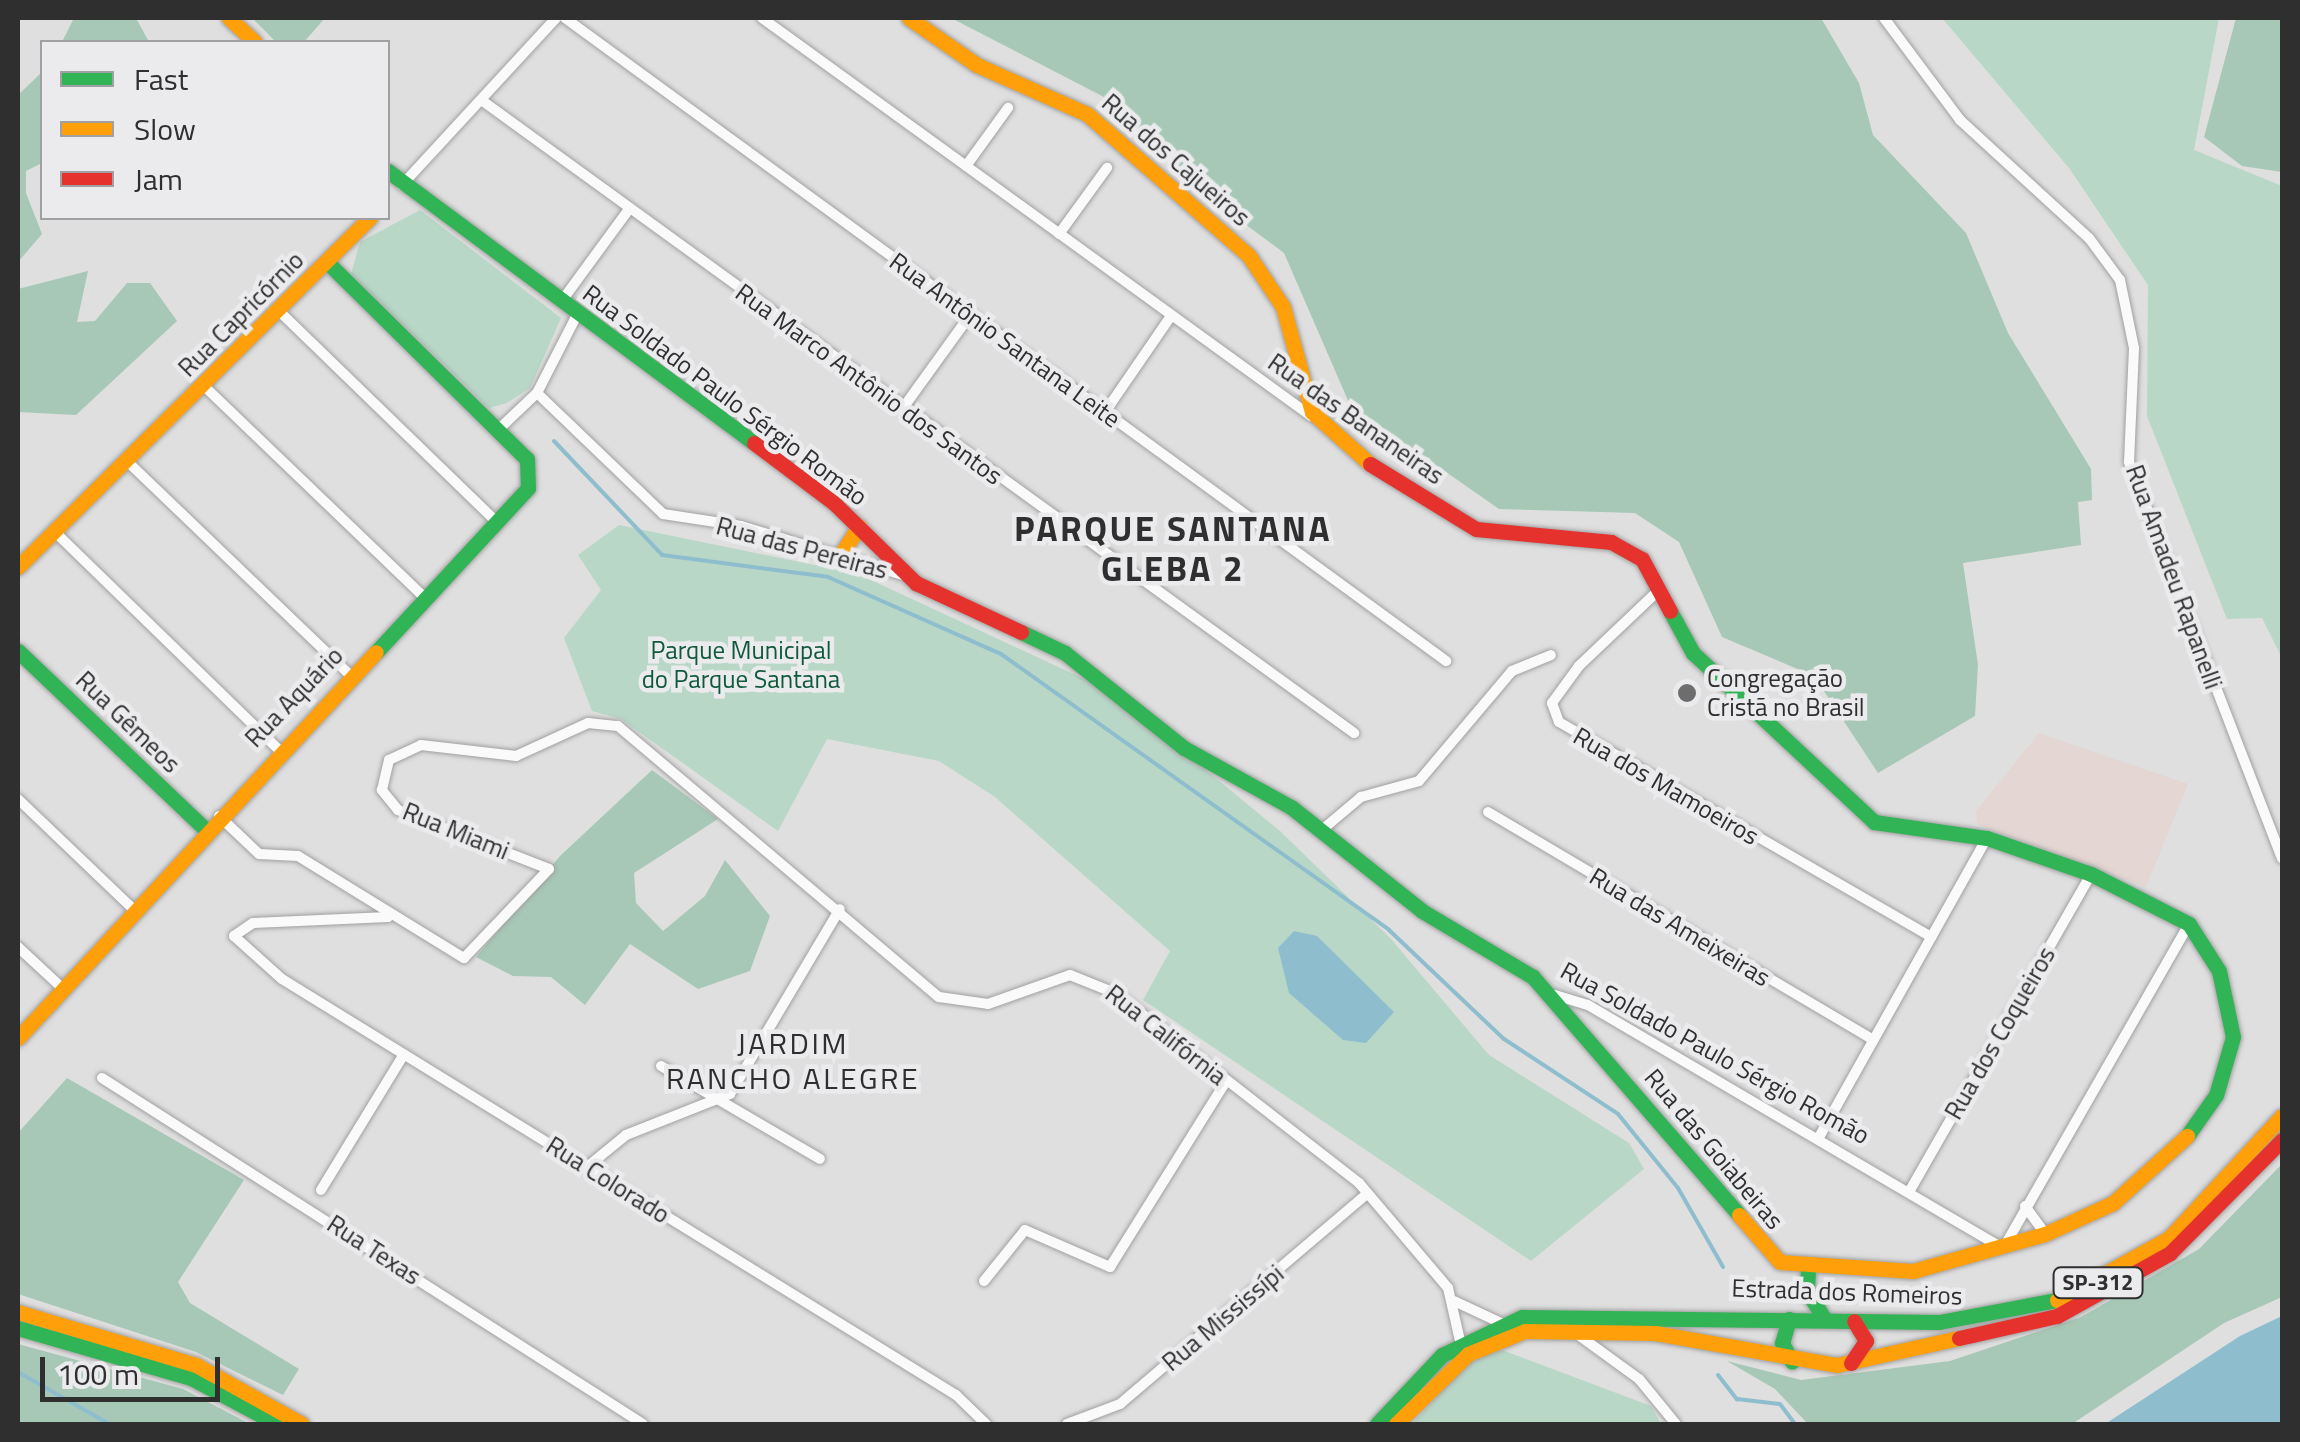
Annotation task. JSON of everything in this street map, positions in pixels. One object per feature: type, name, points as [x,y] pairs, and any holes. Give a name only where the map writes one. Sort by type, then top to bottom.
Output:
[{"type":"street","points":[[229,18],[253,40]]},
{"type":"street","points":[[390,198],[484,102],[556,18]]},
{"type":"street","name":"Rua Antônio Santana Leite","points":[[564,18],[1446,661]]},
{"type":"street","name":"Rua das Bananeiras","points":[[762,18],[1170,316],[1476,529],[1620,544],[1662,588],[1693,653],[1874,822],[1987,838],[2091,874],[2189,924]]},
{"type":"street","name":"Rua dos Cajueiros","points":[[908,18],[976,65],[1087,114],[1249,256],[1283,307],[1320,423]]},
{"type":"street","name":"Rua Amadeu Rapanelli","points":[[1884,18],[1948,107],[2089,238],[2120,280],[2134,348],[2128,462],[2282,859]]},
{"type":"street","name":"Rua Marco Antônio dos Santos","points":[[484,102],[1354,733]]},
{"type":"street","points":[[966,166],[1008,108]]},
{"type":"street","points":[[1060,234],[1107,168]]},
{"type":"street","name":"Rua Soldado Paulo Sérgio Romão","points":[[390,173],[402,186],[859,526],[906,576],[1066,654],[1184,748],[1323,829],[1422,911],[1555,995],[1588,1005],[2002,1247]]},
{"type":"street","points":[[561,302],[630,210]]},
{"type":"street","points":[[327,262],[368,220]]},
{"type":"street","name":"Rua Capricórnio","points":[[18,568],[130,464],[327,262],[499,429]]},
{"type":"street","points":[[279,311],[497,522]]},
{"type":"street","points":[[903,408],[970,314]]},
{"type":"street","points":[[499,429],[537,393],[577,315]]},
{"type":"street","points":[[1105,412],[1170,316]]},
{"type":"street","points":[[204,386],[424,597]]},
{"type":"street","name":"Rua das Pereiras","points":[[537,393],[663,514],[841,554],[906,576]]},
{"type":"street","name":"Rua Aquário","points":[[18,1038],[278,749],[497,522],[532,480],[527,458],[499,429]]},
{"type":"street","points":[[130,464],[350,675]]},
{"type":"street","points":[[841,554],[859,526]]},
{"type":"street","points":[[56,533],[278,749]]},
{"type":"street","name":"Rua dos Mamoeiros","points":[[1662,588],[1580,666],[1552,703],[1559,722],[1931,937]]},
{"type":"street","name":"Rua Gêmeos","points":[[18,651],[205,829]]},
{"type":"street","points":[[1323,829],[1362,796],[1419,781],[1512,671],[1551,654]]},
{"type":"street","name":"Rua Miami","points":[[389,917],[464,958],[549,869],[398,810],[382,790],[383,769],[407,747],[516,756],[597,722]]},
{"type":"street","name":"Rua Califórnia","points":[[597,722],[647,748],[948,1002],[988,1004],[1079,977],[1114,993],[1368,1194],[1454,1301],[1500,1322]]},
{"type":"street","points":[[18,798],[132,908]]},
{"type":"street","name":"Rua das Ameixeiras","points":[[1488,812],[1873,1040]]},
{"type":"street","points":[[218,815],[260,854],[298,856],[389,917]]},
{"type":"street","points":[[1818,1139],[1987,838]]},
{"type":"street","name":"Rua dos Coqueiros","points":[[1910,1192],[2091,874]]},
{"type":"street","points":[[587,1166],[626,1135],[718,1102],[741,1080],[840,909]]},
{"type":"street","name":"Rua Colorado","points":[[389,917],[253,923],[235,932],[260,964],[956,1395],[986,1424]]},
{"type":"street","points":[[2002,1247],[2025,1206],[2189,924],[2214,960],[2231,1018],[2216,1096],[2133,1188],[2045,1234],[2025,1206]]},
{"type":"street","points":[[18,947],[61,987]]},
{"type":"street","name":"Rua das Goiabeiras","points":[[1555,995],[1780,1262],[1808,1270],[1914,1271],[2045,1234]]},
{"type":"street","points":[[1582,1028],[1588,1005]]},
{"type":"street","points":[[320,1190],[404,1054]]},
{"type":"street","points":[[661,1066],[820,1159]]},
{"type":"street","name":"Rua Texas","points":[[102,1078],[643,1424]]},
{"type":"street","points":[[984,1281],[1025,1230],[1110,1267],[1226,1083]]},
{"type":"street","name":"Estrada dos Romeiros","points":[[1378,1424],[1460,1341],[1500,1322],[1585,1313],[1854,1321],[2002,1318],[2088,1288],[2169,1238],[2282,1116]]},
{"type":"street","name":"Estrada dos Romeiros","points":[[1396,1424],[1468,1354],[1505,1336],[1568,1328],[1686,1336],[1792,1362],[1851,1363],[2031,1324],[2106,1294],[2194,1232],[2282,1140]]},
{"type":"street","name":"Rua Mississípi","points":[[1067,1424],[1120,1404],[1368,1194]]},
{"type":"street","points":[[1792,1362],[1782,1343],[1789,1319],[1807,1291],[1808,1270]]},
{"type":"street","points":[[1807,1291],[1824,1320]]},
{"type":"street","points":[[1454,1301],[1460,1341]]},
{"type":"street","points":[[18,1312],[196,1366],[302,1424]]},
{"type":"street","points":[[1851,1363],[1866,1342],[1854,1321]]},
{"type":"street","points":[[18,1328],[191,1378],[277,1424]]},
{"type":"street","points":[[1568,1328],[1638,1379],[1676,1424]]},
{"type":"shaded area","points":[[2039,733],[2188,784],[2146,887],[1977,824],[1976,811]]},
{"type":"green space","points":[[74,18],[136,18],[148,40],[63,40]]},
{"type":"green space","points":[[252,18],[325,18],[306,40],[274,40]]},
{"type":"green space","points":[[951,18],[1821,18],[1859,83],[1873,135],[1966,233],[2008,333],[2091,469],[2092,500],[2078,502],[2081,545],[1963,563],[1978,665],[1975,716],[1878,773],[1814,676],[1722,637],[1679,542],[1635,513],[1499,509],[1350,405],[1284,253],[1195,187],[1102,96]]},
{"type":"green space","points":[[1942,18],[2219,18],[2194,150],[2282,186],[2282,658],[2262,618],[2227,619],[2147,416],[2148,285],[2069,168]]},
{"type":"green space","points":[[2236,18],[2282,18],[2282,172],[2242,166],[2204,137]]},
{"type":"green space","points":[[40,74],[40,164],[26,171],[26,193],[42,234],[18,262],[18,95]]},
{"type":"green space","points":[[420,210],[561,318],[530,388],[507,403],[489,408],[351,274],[360,242]]},
{"type":"green space","points":[[88,271],[77,322],[95,321],[127,283],[150,283],[177,321],[76,415],[18,412],[18,289]]},
{"type":"green space","name":"Parque Municipal do Parque Santana","points":[[619,525],[858,574],[1110,691],[1280,831],[1391,939],[1489,1055],[1629,1143],[1644,1169],[1531,1261],[1143,1000],[1170,951],[995,797],[939,761],[827,739],[778,831],[621,719],[592,711],[564,638],[601,590],[578,555]]},
{"type":"green space","points":[[652,770],[718,819],[634,873],[636,903],[663,931],[705,896],[725,860],[770,916],[750,971],[698,989],[630,944],[585,1005],[551,977],[513,976],[476,957],[560,856]]},
{"type":"green space","points":[[67,1078],[244,1180],[178,1282],[190,1303],[299,1369],[283,1395],[196,1352],[18,1294],[18,1133]]},
{"type":"green space","points":[[2282,1164],[2282,1297],[2224,1323],[2072,1424],[1808,1424],[1775,1389],[1727,1361],[1801,1380],[1950,1361],[2081,1317],[2199,1249]]},
{"type":"green space","points":[[18,1344],[183,1389],[250,1424],[18,1424]]},
{"type":"green space","points":[[1486,1344],[1651,1406],[1661,1424],[1412,1424]]},
{"type":"water","points":[[1294,931],[1317,936],[1394,1012],[1366,1043],[1343,1040],[1289,993],[1278,948]]},
{"type":"water","points":[[2282,1316],[2282,1424],[2105,1424],[2240,1336]]},
{"type":"waterway","points":[[554,441],[662,555],[828,577],[1001,654],[1389,930],[1504,1039],[1618,1114],[1678,1188],[1723,1267]]},
{"type":"waterway","points":[[18,1372],[109,1424]]},
{"type":"waterway","points":[[1718,1375],[1737,1399],[1780,1404],[1795,1424]]},
{"type":"traffic: fast","points":[[390,172],[754,443]]},
{"type":"traffic: fast","points":[[327,262],[527,459],[528,488],[376,652]]},
{"type":"traffic: fast","points":[[1670,611],[1693,653],[1874,822],[1987,838],[2091,874],[2189,924],[2219,971],[2233,1037],[2216,1095],[2187,1136]]},
{"type":"traffic: fast","points":[[1021,632],[1065,653],[1184,748],[1291,807],[1422,911],[1533,977],[1739,1215]]},
{"type":"traffic: fast","points":[[18,651],[205,829]]},
{"type":"traffic: fast","points":[[1808,1270],[1807,1291],[1825,1320]]},
{"type":"traffic: fast","points":[[1377,1424],[1442,1355],[1522,1317],[1939,1322],[2057,1300]]},
{"type":"traffic: fast","points":[[1789,1319],[1782,1343],[1792,1362]]},
{"type":"traffic: fast","points":[[18,1328],[191,1378],[277,1424]]},
{"type":"traffic: slow","points":[[229,18],[253,40]]},
{"type":"traffic: slow","points":[[909,18],[977,65],[1087,114],[1249,256],[1283,307],[1312,412],[1370,464]]},
{"type":"traffic: slow","points":[[18,567],[368,220]]},
{"type":"traffic: slow","points":[[841,554],[859,526]]},
{"type":"traffic: slow","points":[[18,1038],[376,652]]},
{"type":"traffic: slow","points":[[2057,1300],[2169,1238],[2282,1116]]},
{"type":"traffic: slow","points":[[1739,1215],[1780,1262],[1913,1271],[2045,1234],[2113,1203],[2187,1136]]},
{"type":"traffic: slow","points":[[18,1312],[196,1365],[302,1424]]},
{"type":"traffic: slow","points":[[1396,1424],[1468,1354],[1525,1331],[1655,1333],[1837,1365],[1959,1338]]},
{"type":"traffic: jam","points":[[754,443],[834,503],[916,583],[1021,632]]},
{"type":"traffic: jam","points":[[1370,464],[1476,529],[1611,542],[1642,559],[1670,611]]},
{"type":"traffic: jam","points":[[1959,1338],[2057,1316],[2170,1253],[2282,1140]]},
{"type":"traffic: jam","points":[[1851,1363],[1866,1341],[1854,1321]]},
{"type":"place","name":"Congregação Cristã no Brasil","points":[[1687,693]]},
{"type":"district","name":"PARQUE SANTANA GLEBA 2","points":[[1173,548]]},
{"type":"district","name":"JARDIM RANCHO ALEGRE","points":[[793,1060]]}]
